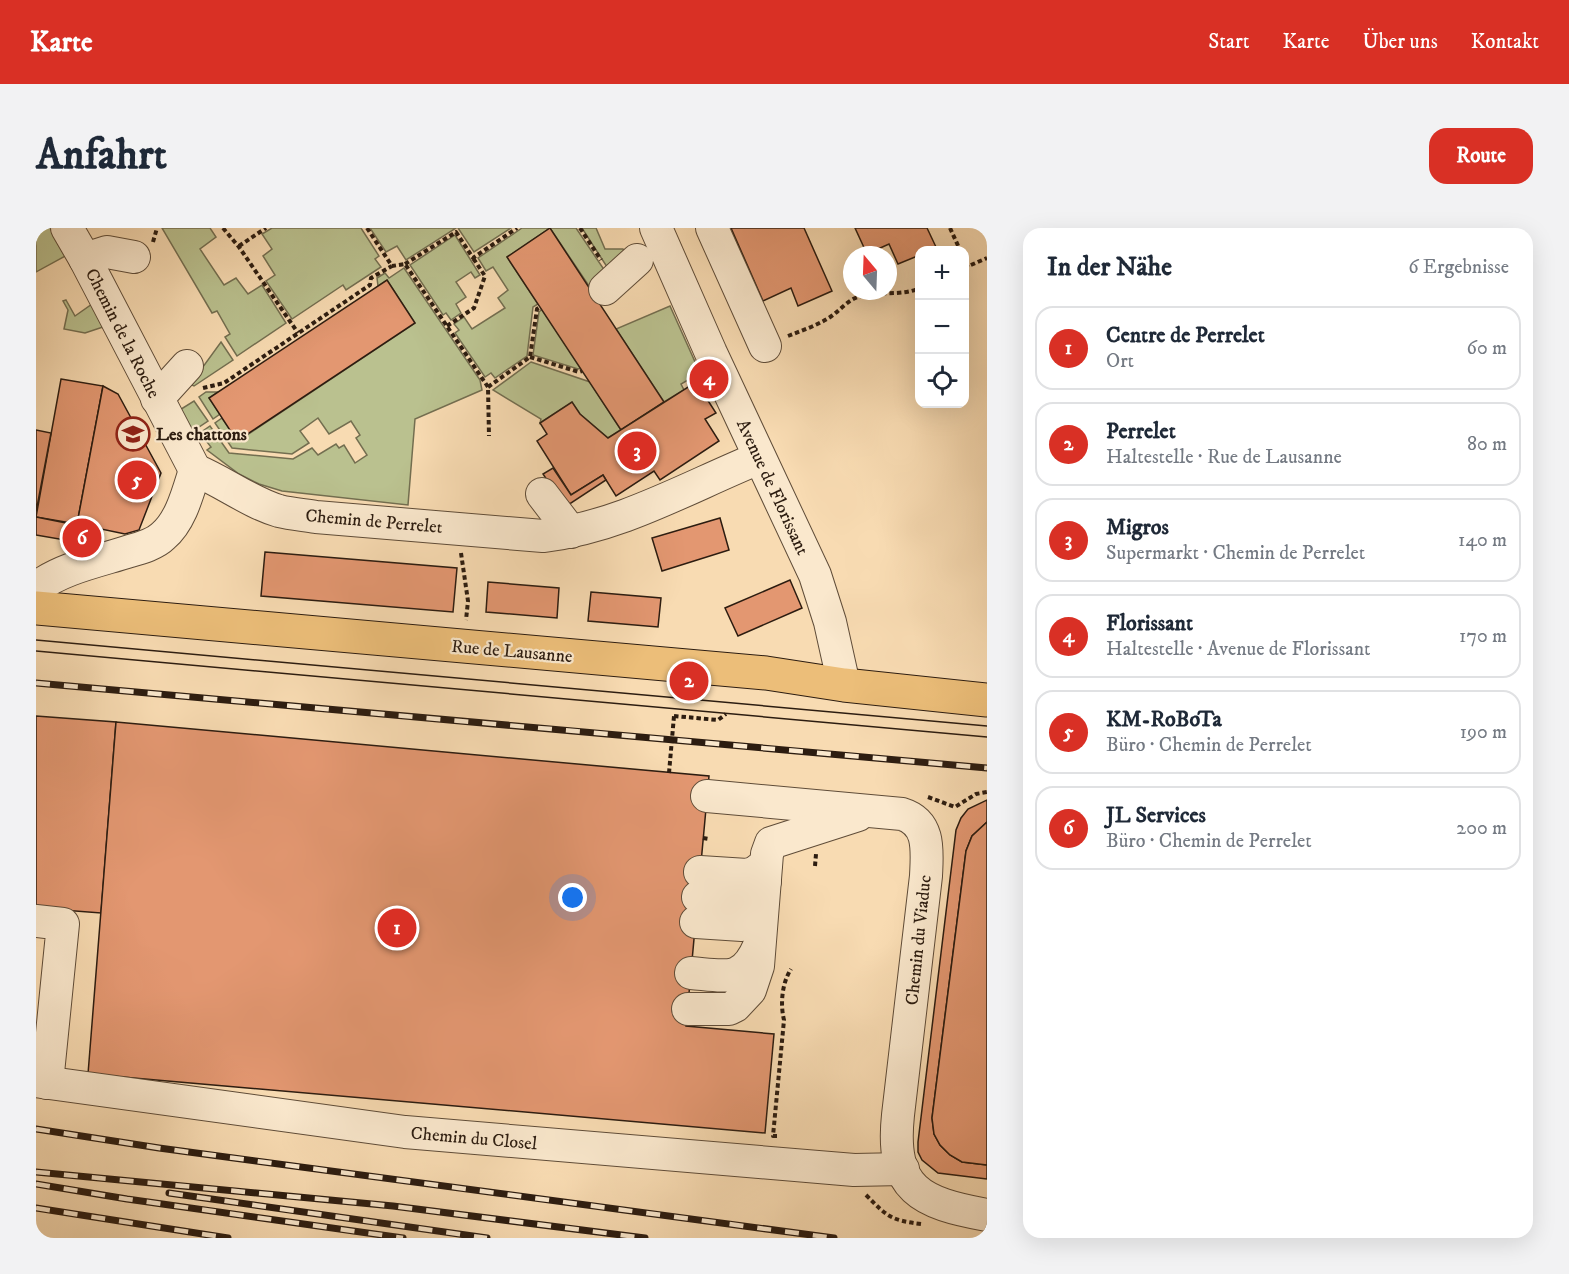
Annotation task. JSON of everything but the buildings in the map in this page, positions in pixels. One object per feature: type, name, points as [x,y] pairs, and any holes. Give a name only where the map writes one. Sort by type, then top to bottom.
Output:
[{"type":"main road","name":"Rue de Lausanne","points":[[36,608],[766,673],[844,685],[987,700]]},
{"type":"street","name":"Chemin de la Roche","points":[[67,228],[195,471]]},
{"type":"street","points":[[712,228],[765,346]]},
{"type":"street","points":[[85,259],[107,252],[143,252]]},
{"type":"street","name":"Avenue de Florissant","points":[[635,259],[759,458],[815,575],[830,622],[844,685]]},
{"type":"street","points":[[158,399],[193,379]]},
{"type":"street","name":"Chemin de Perrelet","points":[[195,471],[279,511],[316,517],[543,536],[571,532],[628,516],[759,458]]},
{"type":"street","points":[[36,588],[52,577],[146,546],[163,537],[185,500],[195,471]]},
{"type":"street","points":[[542,494],[571,532]]},
{"type":"street","name":"Chemin du Viaduc","points":[[707,796],[873,811],[909,816],[919,825],[927,846],[924,897],[895,1137],[896,1154],[911,1185],[926,1198],[946,1207],[987,1215]]},
{"type":"street","points":[[696,919],[729,1009],[745,997],[756,975],[770,845],[775,840],[873,811]]},
{"type":"street","points":[[751,885],[763,901],[747,978],[739,985],[696,919],[742,888],[751,885]]},
{"type":"street","points":[[696,919],[741,937],[753,928],[763,901]]},
{"type":"street","name":"Chemin du Closel","points":[[36,921],[63,924],[42,1082],[405,1132],[854,1170],[903,1169]]},
{"type":"path","points":[[143,252],[157,228]]},
{"type":"path","points":[[223,228],[239,247],[298,333]]},
{"type":"path","points":[[239,247],[266,228]]},
{"type":"path","points":[[367,228],[392,266]]},
{"type":"path","points":[[473,258],[517,228]]},
{"type":"path","points":[[580,228],[635,259]]},
{"type":"path","points":[[950,228],[958,246]]},
{"type":"path","points":[[193,379],[206,387],[224,382],[370,285],[371,278],[392,266],[405,264],[456,232],[485,276],[474,308],[447,326]]},
{"type":"path","points":[[969,266],[987,258]]},
{"type":"path","points":[[405,264],[488,387],[489,436]]},
{"type":"path","points":[[765,346],[828,318],[857,297],[915,289]]},
{"type":"path","points":[[488,387],[530,357],[537,309],[540,307]]},
{"type":"path","points":[[530,357],[582,371]]},
{"type":"path","points":[[459,544],[468,601],[466,614]]},
{"type":"path","points":[[669,773],[674,716],[718,720],[726,714]]},
{"type":"path","points":[[955,807],[976,794],[987,792]]},
{"type":"path","points":[[815,866],[816,854]]},
{"type":"path","points":[[784,1137],[773,1136],[784,1020],[782,1009],[786,977],[791,969]]},
{"type":"green space","points":[[36,228],[53,228],[69,254],[36,272]]},
{"type":"green space","points":[[162,228],[210,228],[216,237],[200,249],[224,285],[236,278],[248,294],[262,285],[286,323],[237,356],[225,337],[230,334],[217,311],[212,313]]},
{"type":"green space","points":[[272,228],[361,228],[379,256],[375,259],[381,267],[346,290],[343,285],[292,319],[266,281],[275,275],[263,256],[272,249],[262,234]]},
{"type":"green space","points":[[370,228],[456,228],[406,260],[397,246],[386,252]]},
{"type":"green space","points":[[458,228],[511,228],[474,252]]},
{"type":"green space","points":[[522,228],[550,228],[507,257],[538,304],[533,307],[527,356],[495,378],[491,373],[485,377],[455,333],[459,330],[454,324],[464,317],[472,329],[505,308],[498,298],[508,290],[493,267],[486,271],[478,258]]},
{"type":"green space","points":[[550,228],[576,228],[607,274],[589,286]]},
{"type":"green space","points":[[582,228],[596,228],[605,249],[623,249],[627,258],[609,270]]},
{"type":"green space","points":[[455,235],[480,275],[475,278],[471,272],[456,282],[466,297],[456,304],[461,313],[451,320],[446,313],[443,315],[410,265]]},
{"type":"green space","points":[[404,268],[480,380],[482,390],[415,419],[408,505],[282,491],[259,484],[239,474],[207,450],[211,447],[200,433],[210,426],[229,453],[293,459],[312,448],[318,455],[336,444],[339,448],[344,445],[355,463],[367,455],[356,438],[360,435],[351,421],[329,434],[318,418],[300,431],[309,443],[292,454],[232,448],[215,423],[222,418],[238,441],[415,323],[387,280],[378,286],[377,278],[385,273],[389,278]]},
{"type":"green space","points":[[66,300],[75,316],[95,302],[103,327],[85,333],[64,329],[68,310],[63,301]]},
{"type":"green space","points":[[670,306],[700,373],[681,384],[684,390],[664,402],[616,329]]},
{"type":"green space","points":[[542,309],[581,368],[533,355],[539,312]]},
{"type":"green space","points":[[221,342],[233,360],[194,386],[183,381],[200,371]]},
{"type":"green space","points":[[531,362],[590,382],[621,430],[608,438],[580,414],[572,402],[540,423],[541,419],[493,390]]},
{"type":"green space","points":[[206,392],[218,392],[209,398],[220,414],[213,419],[199,397]]},
{"type":"green space","points":[[194,401],[208,421],[193,431],[178,411]]},
{"type":"tram line","points":[[36,640],[987,726]]},
{"type":"tram line","points":[[36,651],[987,737]]},
{"type":"railway","points":[[36,683],[987,768]]},
{"type":"railway","points":[[36,1129],[159,1148],[834,1238]]},
{"type":"railway","points":[[36,1172],[393,1206],[645,1238]]},
{"type":"railway","points":[[36,1184],[403,1238]]},
{"type":"railway","points":[[169,1193],[487,1238]]},
{"type":"railway","points":[[36,1208],[228,1238]]},
{"type":"place","name":"Florissant","points":[[709,379]]},
{"type":"place","name":"Les chattons","points":[[133,434]]},
{"type":"place","name":"Migros","points":[[637,451]]},
{"type":"place","name":"KM-RoBoTa","points":[[137,480]]},
{"type":"place","name":"JL Services","points":[[82,538]]},
{"type":"place","name":"Perrelet","points":[[689,681]]},
{"type":"place","name":"Centre de Perrelet","points":[[397,928]]}]
